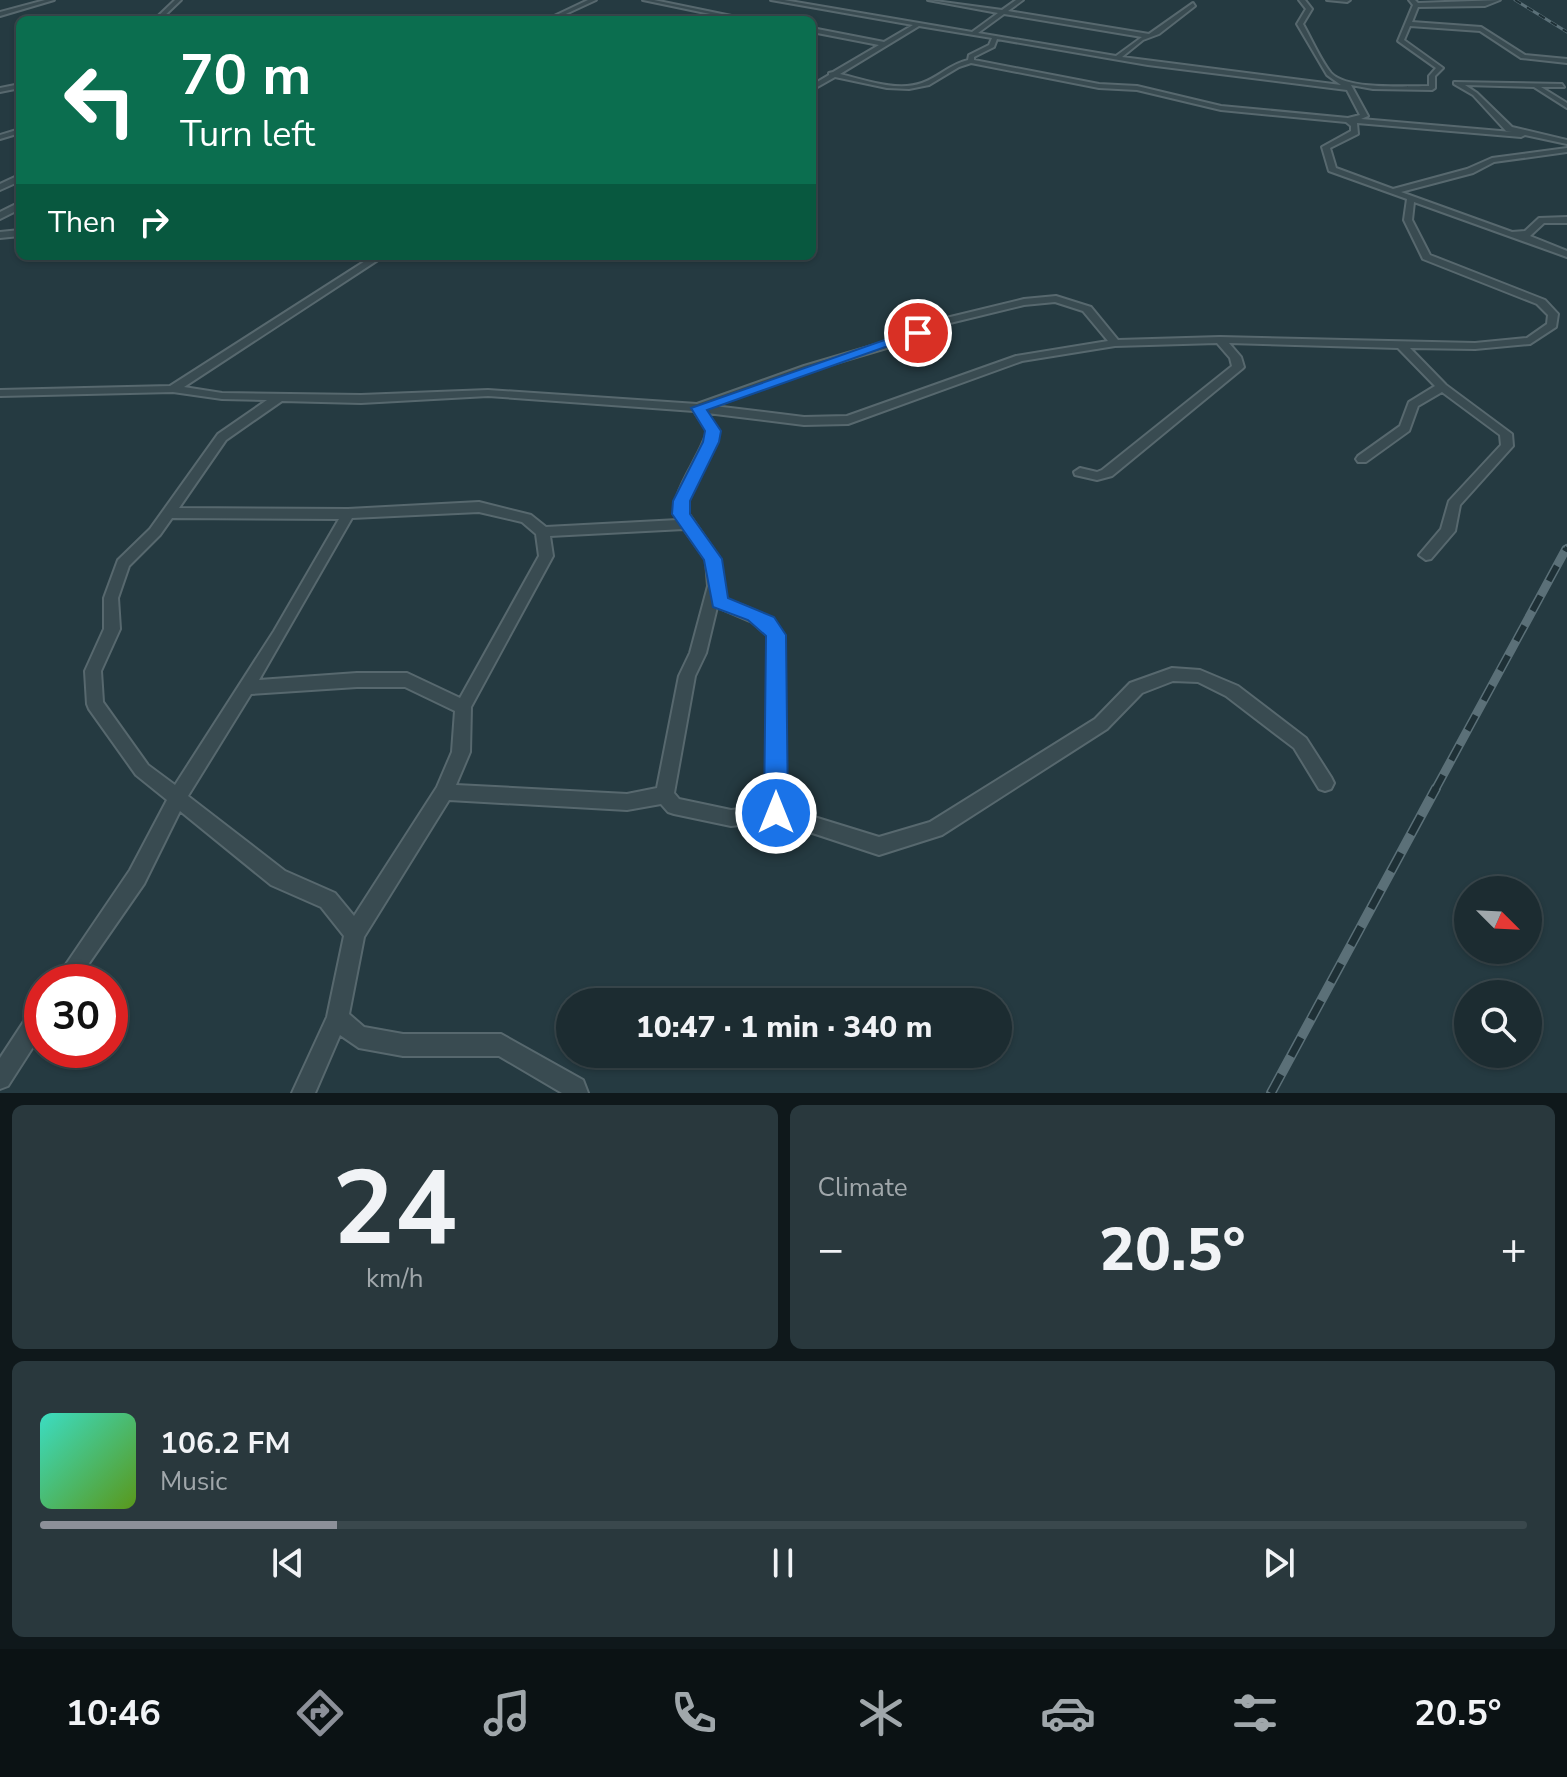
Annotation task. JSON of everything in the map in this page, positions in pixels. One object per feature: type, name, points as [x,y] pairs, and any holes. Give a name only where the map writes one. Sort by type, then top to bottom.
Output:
[{"type":"street","points":[[0,14],[51,0]]},
{"type":"street","points":[[161,16],[178,0]]},
{"type":"street","points":[[557,16],[593,0]]},
{"type":"street","points":[[646,0],[726,16]]},
{"type":"street","points":[[774,0],[1148,63],[1350,88]]},
{"type":"street","points":[[821,7],[833,0]]},
{"type":"street","points":[[931,0],[1150,36]]},
{"type":"street","points":[[975,32],[1020,0]]},
{"type":"street","points":[[1302,0],[1309,9],[1300,24],[1329,74],[1350,88]]},
{"type":"street","points":[[1330,0],[1347,0]]},
{"type":"street","points":[[1435,83],[1432,76],[1440,68],[1401,41],[1414,2],[1485,4],[1497,0]]},
{"type":"street","points":[[1118,57],[1193,5]]},
{"type":"street","points":[[693,16],[704,12]]},
{"type":"street","points":[[1408,24],[1475,27],[1497,37],[1503,46],[1523,57],[1567,61]]},
{"type":"street","points":[[816,85],[917,25]]},
{"type":"street","points":[[816,31],[883,44]]},
{"type":"street","points":[[971,61],[971,56],[992,46],[995,38]]},
{"type":"street","points":[[831,74],[913,86],[936,78],[960,63],[971,61],[1099,86],[1137,88],[1221,108],[1521,135],[1567,142]]},
{"type":"street","points":[[1137,88],[1148,63]]},
{"type":"street","points":[[1348,120],[1364,116],[1346,82],[1378,88],[1432,88],[1435,83]]},
{"type":"street","points":[[1435,83],[1562,86]]},
{"type":"street","points":[[1456,83],[1475,94],[1509,129],[1521,135]]},
{"type":"street","points":[[1530,85],[1567,106]]},
{"type":"street","points":[[1348,120],[1355,125],[1355,132],[1326,147],[1332,169],[1393,191],[1410,201],[1567,254]]},
{"type":"street","points":[[1393,191],[1470,171],[1492,160],[1567,150]]},
{"type":"street","points":[[1410,201],[1408,220],[1426,257],[1541,302],[1553,314],[1552,325]]},
{"type":"street","points":[[1521,236],[1542,220],[1567,220]]},
{"type":"street","points":[[173,389],[373,260]]},
{"type":"street","points":[[698,408],[808,368],[896,342],[946,321],[1024,302],[1056,299],[1087,309],[1115,343]]},
{"type":"street","points":[[0,393],[173,389],[278,398],[361,399],[488,393],[698,408],[804,421],[848,420],[1020,358],[1115,343],[1220,340],[1475,346],[1530,341],[1552,325],[1567,325]]},
{"type":"street","points":[[1080,472],[1097,476],[1107,473],[1238,367],[1235,357],[1220,340]]},
{"type":"street","points":[[1401,345],[1442,387],[1506,434],[1507,446],[1454,504],[1448,531],[1426,555]]},
{"type":"street","points":[[1362,459],[1405,428],[1413,404],[1442,387]]},
{"type":"street","points":[[278,398],[222,437],[170,513],[123,564],[111,598],[112,629],[93,671],[95,704],[142,770],[278,878],[328,900],[355,933]]},
{"type":"street","points":[[698,408],[713,431],[711,442],[681,501],[681,514],[713,559],[719,602],[755,614],[767,622],[776,635],[776,813]]},
{"type":"street","points":[[170,513],[348,514],[479,507],[526,518],[543,532],[546,556],[463,707],[461,752],[444,792],[355,933],[337,1018],[303,1093]]},
{"type":"street","points":[[77,964],[137,877],[178,796],[348,514]]},
{"type":"street","points":[[543,532],[598,526],[648,529],[687,524]]},
{"type":"street","points":[[715,586],[698,653],[687,676],[665,795],[674,806],[731,818],[776,813],[879,846],[935,829],[1101,724],[1136,688],[1172,674],[1200,676],[1232,691],[1300,743],[1325,783]]},
{"type":"street","points":[[244,688],[357,680],[407,680],[463,707]]},
{"type":"street","points":[[444,792],[627,802],[665,795]]},
{"type":"street","points":[[337,1018],[359,1037],[403,1045],[501,1045],[575,1088],[577,1093]]},
{"type":"street","points":[[0,1078],[24,1041]]},
{"type":"railway","points":[[1515,0],[1567,32]]},
{"type":"railway","points":[[1435,790],[1566,549]]},
{"type":"railway","points":[[1271,1093],[1436,788]]},
{"type":"route","points":[[776,813],[776,635],[767,622],[755,614],[735,610],[719,602],[713,559],[681,514],[681,501],[711,442],[713,431],[698,408],[918,333]]}]
